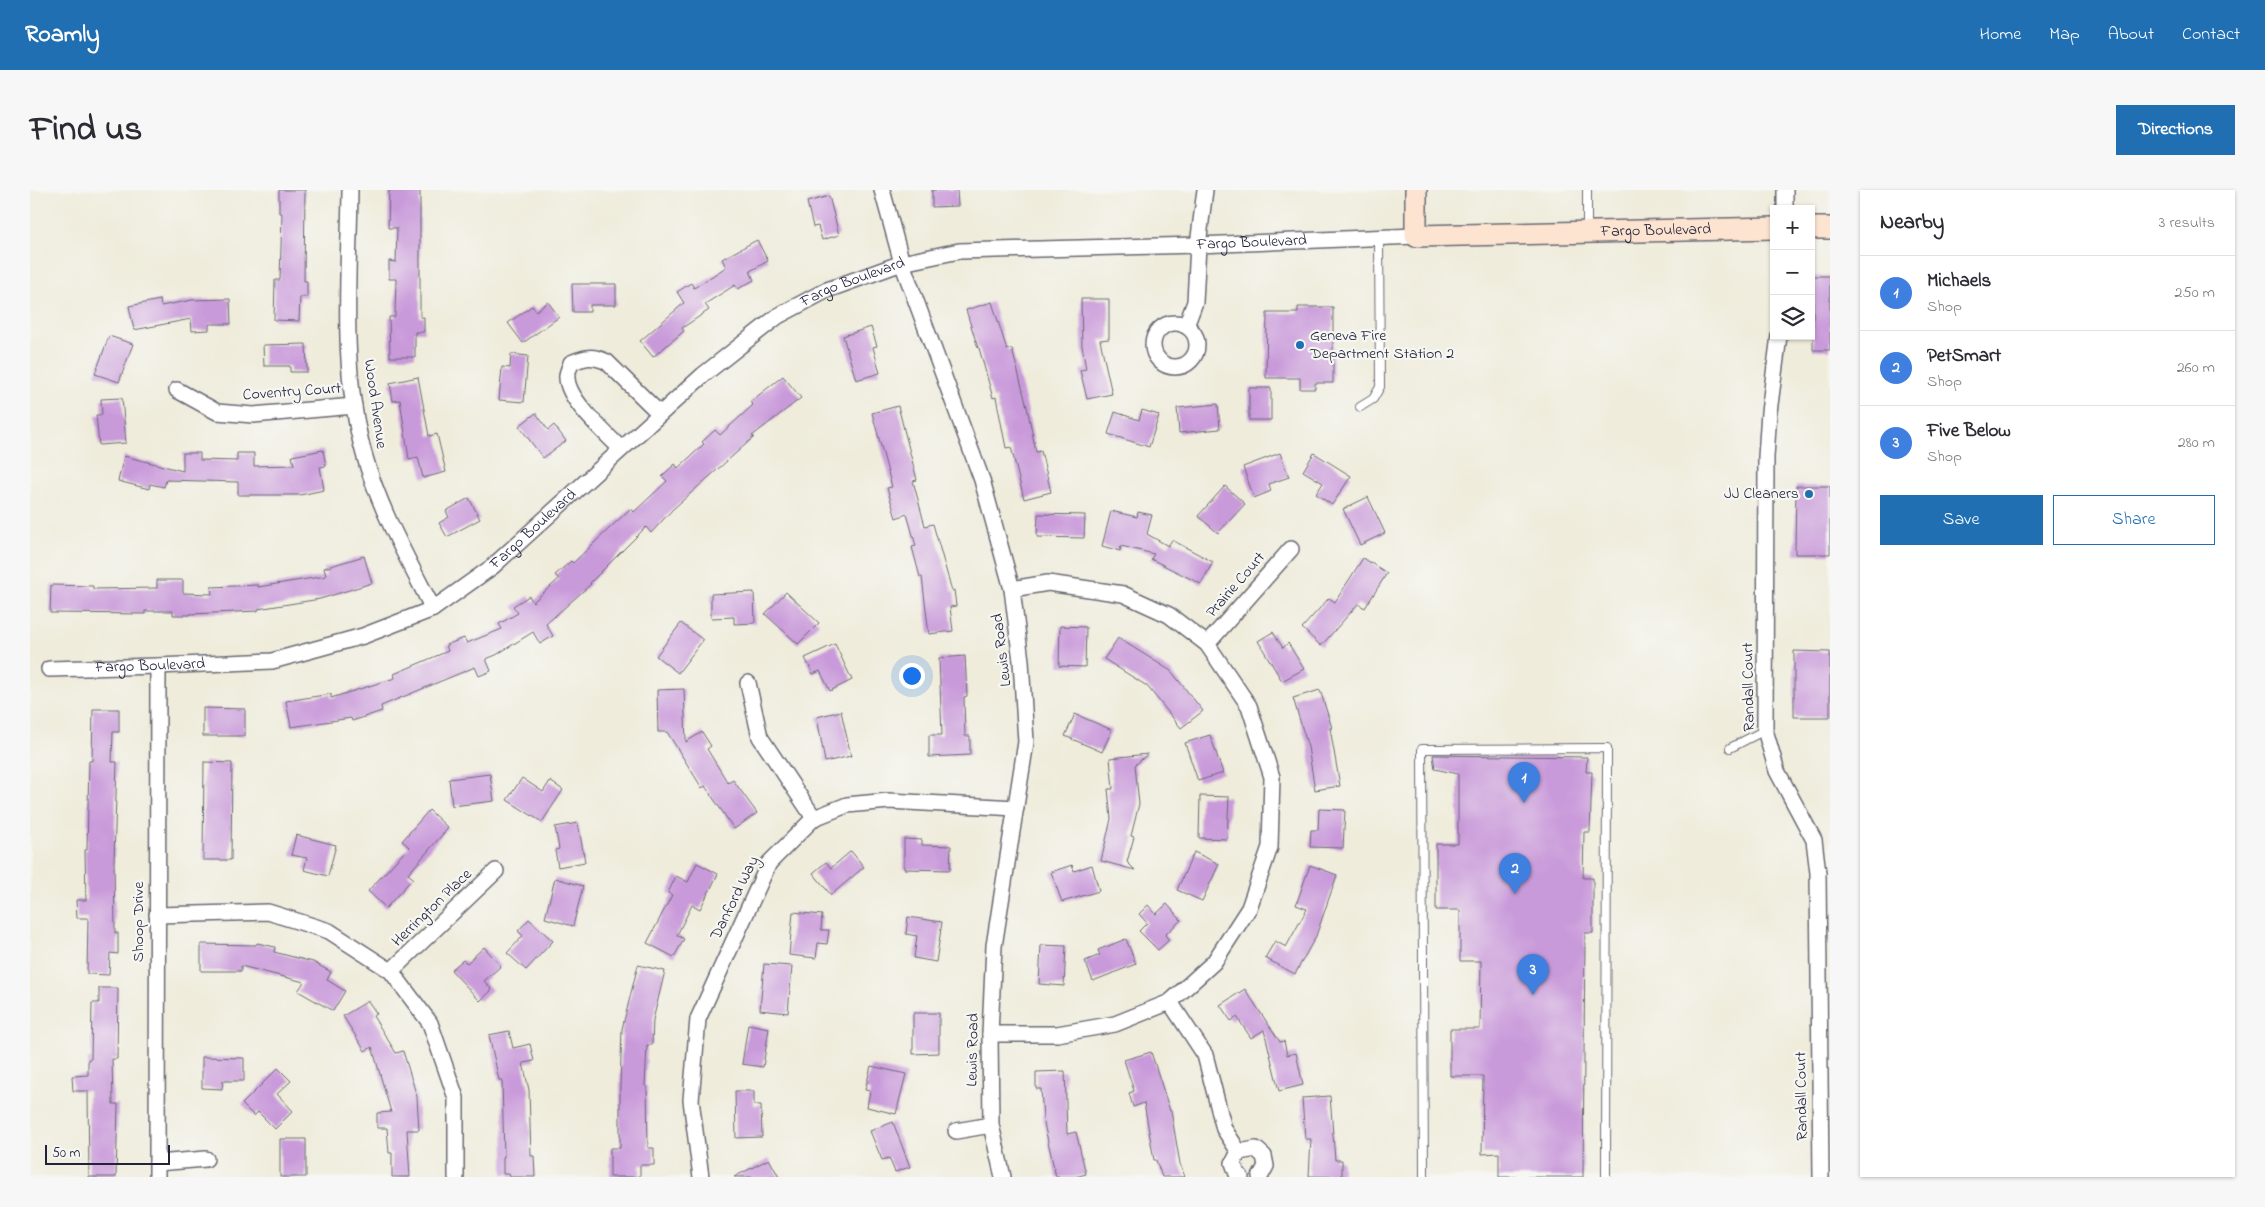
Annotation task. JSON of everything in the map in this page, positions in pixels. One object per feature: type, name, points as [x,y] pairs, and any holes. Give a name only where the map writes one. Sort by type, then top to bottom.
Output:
[{"type":"main road","points":[[1416,190],[1416,236]]},
{"type":"main road","name":"Fargo Boulevard","points":[[1416,236],[1770,228]]},
{"type":"main road","points":[[1815,228],[1830,228]]},
{"type":"street","name":"Wood Avenue","points":[[350,190],[349,337],[354,406],[363,452],[376,491],[432,609]]},
{"type":"street","name":"Lewis Road","points":[[882,190],[902,263],[982,480],[1012,589],[1025,696],[1026,742],[994,946],[990,1034],[991,1125],[1003,1177]]},
{"type":"street","points":[[1186,326],[1195,302],[1198,245],[1205,190]]},
{"type":"street","points":[[1785,190],[1785,205]]},
{"type":"street","name":"Fargo Boulevard","points":[[48,669],[272,661],[363,636],[432,609],[492,567],[704,375],[778,316],[827,290],[902,263],[960,251],[1198,245],[1416,236]]},
{"type":"street","name":"Randall Court","points":[[1778,340],[1769,412],[1766,457],[1765,730],[1777,771],[1814,840],[1816,856],[1818,873],[1820,1177]]},
{"type":"street","points":[[621,449],[575,399],[569,389],[566,376],[571,363],[586,356],[596,357],[607,362],[660,414]]},
{"type":"street","name":"Coventry Court","points":[[177,390],[216,412],[244,414],[282,413],[354,406]]},
{"type":"street","name":"Prairie Court","points":[[1207,644],[1290,549]]},
{"type":"street","points":[[990,1034],[1056,1034],[1115,1024],[1170,1002],[1214,962],[1249,908],[1270,846],[1272,777],[1249,706],[1207,644],[1169,615],[1123,594],[1048,583],[1012,589]]},
{"type":"street","name":"Shoop Drive","points":[[157,1170],[158,666]]},
{"type":"street","points":[[748,683],[760,738],[814,818]]},
{"type":"street","name":"Danford Way","points":[[701,1177],[691,1100],[698,1019],[769,863],[814,818],[847,805],[889,801],[1016,808]]},
{"type":"street","name":"Herrington Place","points":[[391,971],[496,871]]},
{"type":"street","points":[[157,915],[268,912],[329,932],[391,971],[430,1023],[456,1098],[456,1177]]},
{"type":"street","points":[[1170,1002],[1205,1055],[1224,1129],[1239,1152]]},
{"type":"street","points":[[956,1131],[991,1125]]},
{"type":"street","points":[[1239,1152],[1256,1149],[1264,1156],[1266,1166],[1260,1177]]},
{"type":"street","points":[[1239,1152],[1233,1163],[1237,1174],[1241,1177]]},
{"type":"street","points":[[157,1170],[206,1159]]},
{"type":"lane","points":[[1587,190],[1587,232]]},
{"type":"lane","points":[[1360,407],[1373,399],[1380,387],[1379,237]]},
{"type":"lane","points":[[1730,748],[1765,730]]},
{"type":"lane","points":[[1424,1177],[1422,749],[1607,748],[1606,1177]]},
{"type":"building","points":[[279,190],[305,190],[304,281],[307,281],[307,297],[300,297],[299,321],[274,320],[275,280],[280,280],[282,213],[279,213]]},
{"type":"building","points":[[389,190],[420,190],[420,317],[424,317],[424,332],[415,332],[415,357],[390,357],[389,317],[395,317],[396,279],[389,279],[389,261],[396,262],[397,228],[388,228]]},
{"type":"building","points":[[932,190],[957,190],[958,206],[932,207]]},
{"type":"building","points":[[829,196],[839,235],[822,240],[818,226],[813,227],[807,202]]},
{"type":"building","points":[[757,240],[768,261],[750,271],[754,280],[738,289],[735,285],[705,304],[709,310],[682,328],[684,331],[653,357],[640,341],[684,303],[677,292],[691,283],[694,288],[726,267],[722,259]]},
{"type":"building","points":[[1815,276],[1830,276],[1830,350],[1813,350],[1813,340],[1815,340]]},
{"type":"building","points":[[572,284],[616,284],[616,305],[590,305],[590,312],[573,312]]},
{"type":"building","points":[[230,299],[231,324],[209,324],[209,330],[192,331],[191,319],[134,330],[129,306],[160,300],[161,306],[192,300]]},
{"type":"building","points":[[1081,299],[1109,299],[1109,339],[1100,340],[1112,394],[1087,399],[1080,370],[1086,369],[1082,346]]},
{"type":"building","points":[[548,302],[559,317],[523,343],[508,323],[532,306],[536,311]]},
{"type":"building","points":[[992,302],[1007,350],[1012,349],[1036,452],[1041,451],[1051,492],[1024,499],[1011,447],[1006,448],[996,397],[993,398],[966,310]]},
{"type":"building","name":"Geneva Fire Department Station 2","points":[[1298,307],[1333,307],[1333,383],[1315,383],[1315,389],[1300,389],[1300,378],[1266,378],[1267,313],[1298,313]]},
{"type":"building","points":[[871,327],[877,346],[873,347],[880,373],[856,380],[843,336]]},
{"type":"building","points":[[109,336],[133,344],[119,382],[95,374]]},
{"type":"building","points":[[306,344],[307,372],[290,372],[290,366],[264,366],[263,345]]},
{"type":"building","points":[[511,354],[528,356],[524,402],[499,400],[502,367],[510,368]]},
{"type":"building","points":[[783,376],[801,398],[752,436],[754,437],[673,509],[651,533],[646,527],[591,584],[546,624],[553,636],[540,644],[533,632],[496,655],[486,659],[491,671],[479,676],[475,667],[381,706],[382,711],[352,721],[351,718],[291,727],[286,701],[331,694],[331,698],[395,678],[394,674],[448,651],[446,645],[464,638],[467,643],[502,629],[499,624],[518,613],[513,606],[529,596],[533,602],[559,579],[555,575],[571,561],[573,563],[631,508],[634,512],[667,481],[662,476],[675,464],[678,468],[704,444],[702,442],[715,430],[720,435],[753,405],[750,402]]},
{"type":"building","points":[[418,377],[429,436],[437,434],[446,472],[423,478],[418,457],[409,459],[400,400],[393,401],[390,383]]},
{"type":"building","points":[[1249,388],[1271,388],[1271,420],[1249,420]]},
{"type":"building","points":[[122,398],[126,443],[99,445],[96,415],[102,415],[101,399]]},
{"type":"building","points":[[1218,404],[1220,429],[1179,433],[1177,408]]},
{"type":"building","points":[[898,406],[917,480],[913,481],[925,526],[933,524],[952,591],[954,590],[956,606],[950,607],[953,631],[929,634],[922,577],[920,577],[912,547],[916,546],[907,514],[896,518],[887,488],[892,487],[872,413]]},
{"type":"building","points":[[1142,410],[1159,415],[1149,447],[1108,434],[1115,412],[1139,420]]},
{"type":"building","points":[[536,413],[548,430],[554,425],[566,441],[543,458],[519,426]]},
{"type":"building","points":[[323,450],[326,466],[320,467],[324,490],[300,495],[238,495],[238,482],[166,480],[164,487],[150,484],[149,489],[118,481],[124,456],[183,471],[183,453],[200,453],[200,460],[237,461],[237,453],[254,453],[254,466],[294,465],[292,456]]},
{"type":"building","points":[[1280,453],[1289,477],[1269,484],[1271,491],[1254,498],[1243,467]]},
{"type":"building","points":[[1314,453],[1351,476],[1332,505],[1316,494],[1323,483],[1303,471]]},
{"type":"building","points":[[1225,486],[1245,504],[1218,533],[1198,516]]},
{"type":"building","points":[[1796,486],[1830,486],[1830,554],[1795,554]]},
{"type":"building","points":[[1368,497],[1385,533],[1360,545],[1343,509]]},
{"type":"building","points":[[469,498],[480,519],[447,537],[439,523],[449,517],[446,511]]},
{"type":"building","points":[[1111,511],[1137,517],[1138,512],[1152,515],[1147,534],[1168,546],[1172,540],[1213,562],[1201,584],[1151,559],[1154,554],[1121,546],[1120,551],[1102,546]]},
{"type":"building","points":[[1038,514],[1085,515],[1084,538],[1037,537]]},
{"type":"building","points":[[364,556],[372,583],[320,599],[258,609],[258,611],[190,615],[173,615],[173,611],[145,611],[145,614],[50,613],[51,585],[93,586],[93,589],[157,588],[157,580],[183,580],[183,593],[212,594],[211,587],[258,585],[258,587],[326,576],[324,568]]},
{"type":"building","points":[[1363,558],[1387,573],[1365,608],[1358,604],[1321,646],[1302,628],[1329,598],[1335,602]]},
{"type":"building","points":[[754,592],[755,623],[734,624],[734,617],[711,618],[711,594]]},
{"type":"building","points":[[786,592],[819,623],[798,644],[765,614]]},
{"type":"building","points":[[681,623],[703,640],[678,673],[656,656]]},
{"type":"building","points":[[1060,626],[1086,627],[1085,667],[1059,666]]},
{"type":"building","points":[[1273,632],[1283,648],[1288,643],[1304,669],[1282,681],[1258,641]]},
{"type":"building","points":[[1118,638],[1171,671],[1203,711],[1181,728],[1147,686],[1104,659]]},
{"type":"building","points":[[835,644],[852,680],[830,691],[820,671],[813,674],[805,658]]},
{"type":"building","points":[[1794,651],[1830,652],[1830,717],[1794,717]]},
{"type":"building","points":[[965,656],[967,696],[964,697],[965,736],[970,736],[970,755],[929,757],[929,735],[942,735],[939,658]]},
{"type":"building","points":[[684,689],[686,742],[702,732],[711,746],[707,749],[728,783],[733,780],[757,813],[734,829],[705,786],[702,788],[667,732],[658,732],[657,690]]},
{"type":"building","points":[[1320,690],[1332,728],[1330,728],[1340,786],[1315,790],[1308,747],[1293,698]]},
{"type":"building","points":[[203,708],[245,709],[245,736],[203,736]]},
{"type":"building","points":[[93,709],[119,709],[119,732],[113,732],[112,762],[117,762],[114,861],[115,933],[118,933],[118,954],[110,953],[109,975],[87,974],[88,918],[77,918],[76,900],[86,900],[85,850],[87,850],[89,761],[92,761]]},
{"type":"building","points":[[841,711],[851,756],[825,762],[817,717]]},
{"type":"building","points":[[1075,714],[1112,730],[1102,752],[1065,736]]},
{"type":"building","points":[[1210,735],[1223,773],[1198,781],[1185,743]]},
{"type":"building","points":[[1148,754],[1135,765],[1139,804],[1131,836],[1134,837],[1127,862],[1135,870],[1101,861],[1111,819],[1108,789],[1113,789],[1110,758]]},
{"type":"building","points":[[1433,755],[1587,757],[1586,772],[1592,772],[1590,832],[1584,832],[1583,878],[1593,878],[1593,933],[1585,933],[1583,1177],[1499,1177],[1499,1153],[1482,1154],[1483,1076],[1450,1076],[1450,1029],[1480,1029],[1481,961],[1460,961],[1460,910],[1436,910],[1436,844],[1458,844],[1458,774],[1435,769]]},
{"type":"building","points":[[204,762],[232,763],[231,860],[203,860]]},
{"type":"building","points":[[490,774],[494,801],[452,806],[449,779]]},
{"type":"building","points":[[522,778],[543,792],[550,781],[563,790],[542,822],[507,800]]},
{"type":"building","points":[[1200,796],[1229,797],[1227,839],[1199,838]]},
{"type":"building","points":[[1319,809],[1345,810],[1343,848],[1310,847],[1311,830],[1318,830]]},
{"type":"building","points":[[429,810],[448,828],[408,874],[413,878],[386,908],[368,891],[409,847],[402,841]]},
{"type":"building","points":[[578,823],[585,862],[558,867],[555,850],[559,849],[555,827]]},
{"type":"building","points":[[296,835],[336,845],[328,876],[304,870],[307,858],[291,855]]},
{"type":"building","points":[[904,839],[922,840],[922,845],[951,846],[950,870],[904,869]]},
{"type":"building","points":[[851,851],[864,867],[831,895],[813,873],[826,862],[831,868]]},
{"type":"building","points":[[1194,852],[1219,864],[1202,901],[1177,890]]},
{"type":"building","points":[[697,863],[718,874],[700,909],[692,905],[677,935],[684,939],[674,957],[647,943],[672,895],[668,893],[676,876],[688,882]]},
{"type":"building","points":[[1072,865],[1074,871],[1092,865],[1099,891],[1062,902],[1051,872]]},
{"type":"building","points":[[1310,865],[1337,875],[1316,936],[1295,974],[1265,958],[1275,941],[1286,947],[1307,909],[1296,905]]},
{"type":"building","points":[[555,878],[583,886],[573,926],[545,918]]},
{"type":"building","points":[[1167,904],[1181,920],[1165,935],[1169,940],[1158,950],[1139,931],[1147,923],[1139,914],[1148,905],[1156,914]]},
{"type":"building","points":[[793,912],[822,915],[821,930],[829,930],[827,944],[818,943],[816,958],[789,955]]},
{"type":"building","points":[[908,917],[942,922],[936,962],[914,958],[917,936],[906,934]]},
{"type":"building","points":[[529,919],[553,941],[526,970],[507,953],[523,936],[518,931]]},
{"type":"building","points":[[1126,939],[1136,964],[1093,981],[1085,961],[1100,955],[1098,950]]},
{"type":"building","points":[[257,943],[275,947],[274,952],[313,962],[331,972],[327,980],[345,991],[333,1011],[298,991],[304,982],[241,966],[241,971],[201,971],[201,944],[256,945]]},
{"type":"building","points":[[1041,945],[1066,946],[1064,986],[1039,984]]},
{"type":"building","points":[[484,947],[501,966],[484,981],[492,990],[480,1001],[451,970],[463,960],[467,963]]},
{"type":"building","points":[[764,964],[792,966],[788,1013],[760,1010]]},
{"type":"building","points":[[638,965],[665,971],[653,1020],[652,1045],[647,1045],[645,1086],[647,1086],[648,1148],[654,1148],[654,1165],[640,1165],[640,1177],[610,1177],[610,1148],[620,1148],[622,1029]]},
{"type":"building","points":[[99,988],[118,988],[117,1059],[112,1059],[113,1104],[118,1104],[116,1177],[89,1177],[88,1091],[73,1091],[72,1076],[88,1075],[88,1059],[91,1059],[92,1003],[99,1003]]},
{"type":"building","points":[[1245,989],[1280,1042],[1284,1041],[1287,1055],[1296,1053],[1303,1085],[1279,1091],[1264,1030],[1251,1038],[1237,1017],[1231,1021],[1220,1005]]},
{"type":"building","points":[[368,1001],[377,1014],[373,1016],[396,1053],[403,1051],[417,1097],[419,1130],[407,1130],[410,1177],[392,1177],[392,1153],[389,1153],[387,1128],[377,1128],[377,1113],[391,1112],[372,1047],[365,1051],[343,1016]]},
{"type":"building","points":[[913,1013],[939,1013],[939,1053],[913,1054]]},
{"type":"building","points":[[748,1024],[769,1028],[763,1067],[742,1064]]},
{"type":"building","points":[[509,1031],[513,1048],[530,1044],[534,1061],[523,1063],[529,1090],[531,1156],[534,1156],[535,1177],[510,1177],[509,1174],[503,1174],[502,1080],[499,1080],[489,1035]]},
{"type":"building","points":[[1151,1052],[1171,1111],[1180,1164],[1185,1177],[1162,1177],[1156,1160],[1154,1160],[1144,1103],[1133,1107],[1129,1093],[1134,1091],[1124,1060]]},
{"type":"building","points":[[202,1057],[244,1058],[244,1081],[223,1081],[222,1089],[202,1088]]},
{"type":"building","points":[[871,1066],[906,1074],[896,1114],[867,1107],[870,1091],[865,1090]]},
{"type":"building","points":[[278,1068],[291,1081],[277,1094],[293,1111],[275,1129],[258,1112],[254,1116],[242,1104]]},
{"type":"building","points":[[1065,1071],[1067,1134],[1076,1132],[1086,1174],[1075,1177],[1056,1177],[1043,1119],[1041,1089],[1036,1089],[1036,1072]]},
{"type":"building","points":[[735,1091],[754,1091],[754,1105],[761,1105],[762,1137],[736,1138]]},
{"type":"building","points":[[1330,1096],[1335,1160],[1342,1160],[1342,1177],[1309,1176],[1311,1139],[1305,1139],[1302,1098]]},
{"type":"building","points":[[893,1122],[910,1167],[895,1172],[889,1158],[882,1160],[870,1131]]},
{"type":"building","points":[[280,1139],[306,1139],[306,1177],[280,1177]]},
{"type":"building","points":[[769,1159],[779,1177],[734,1177]]},
{"type":"place","name":"Geneva Fire Department Station 2","points":[[1300,345]]},
{"type":"place","name":"JJ Cleaners","points":[[1809,494]]},
{"type":"place","name":"Michaels","points":[[1524,803]]},
{"type":"place","name":"PetSmart","points":[[1515,894]]},
{"type":"place","name":"Five Below","points":[[1533,995]]}]
